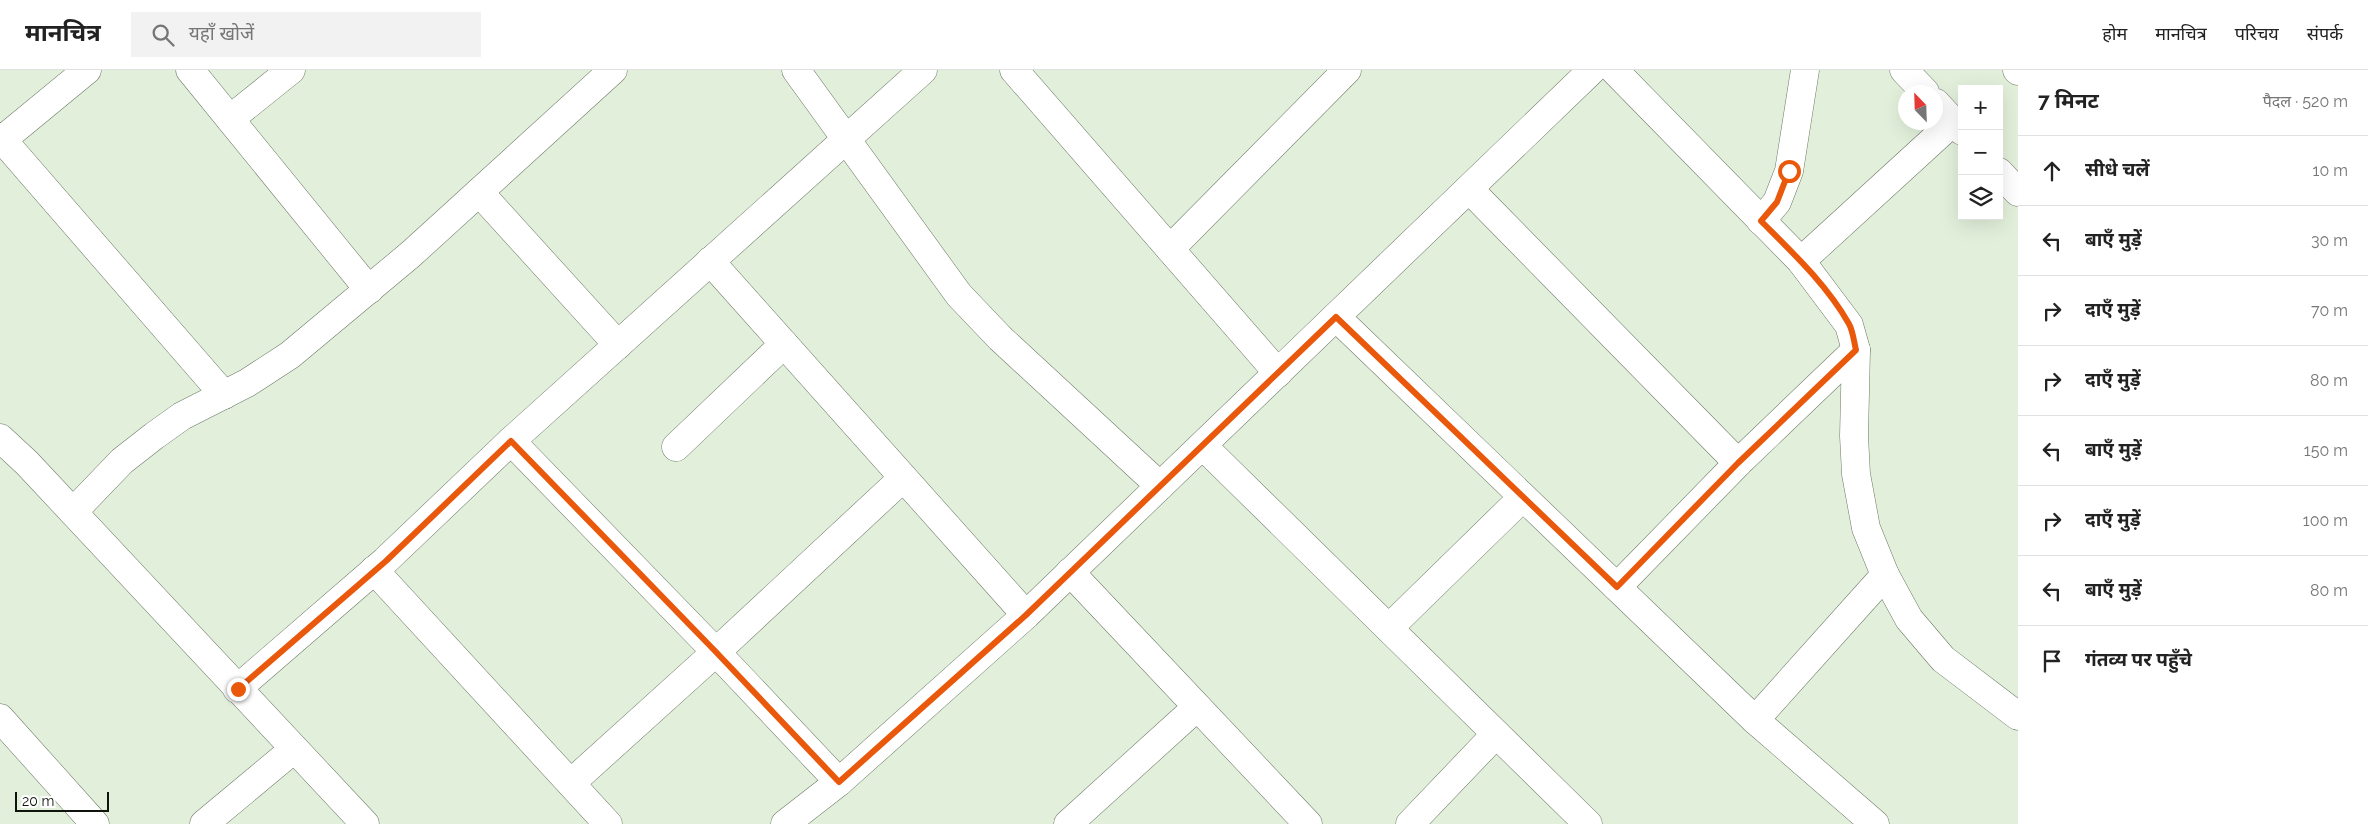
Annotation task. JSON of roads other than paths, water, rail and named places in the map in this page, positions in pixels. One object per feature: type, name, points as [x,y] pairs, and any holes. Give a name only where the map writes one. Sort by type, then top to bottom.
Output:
[{"type":"street","points":[[87,70],[1,138],[224,395]]},
{"type":"street","points":[[190,70],[369,290]]},
{"type":"street","points":[[230,119],[290,70]]},
{"type":"street","points":[[73,512],[128,456],[182,416],[247,384],[290,356],[369,290],[613,70]]},
{"type":"street","points":[[796,70],[958,295],[1000,338],[1160,486]]},
{"type":"street","points":[[238,689],[374,570],[511,441],[923,70]]},
{"type":"street","points":[[1014,70],[1278,373]]},
{"type":"street","points":[[1170,249],[1347,70]]},
{"type":"street","points":[[785,824],[839,782],[1026,615],[1592,70]]},
{"type":"street","points":[[1614,70],[1801,261],[1850,325],[1856,350],[1854,436],[1856,474],[1866,528],[1885,575],[1910,619],[1943,659],[2018,716]]},
{"type":"street","points":[[1761,221],[1777,202],[1789,171],[1805,70]]},
{"type":"street","points":[[1904,70],[1918,85]]},
{"type":"street","points":[[1801,261],[1950,119]]},
{"type":"street","points":[[2002,175],[2018,192]]},
{"type":"street","points":[[1469,188],[1738,463]]},
{"type":"street","points":[[479,192],[618,345]]},
{"type":"street","points":[[710,261],[1026,615]]},
{"type":"street","points":[[1336,317],[1755,720],[1874,824]]},
{"type":"street","points":[[676,447],[784,344]]},
{"type":"street","points":[[1617,587],[1738,463],[1856,350]]},
{"type":"street","points":[[0,438],[27,463],[365,824]]},
{"type":"street","points":[[511,441],[839,782]]},
{"type":"street","points":[[1203,446],[1588,824]]},
{"type":"street","points":[[570,783],[716,652],[903,478]]},
{"type":"street","points":[[1389,628],[1523,496]]},
{"type":"street","points":[[374,570],[608,824]]},
{"type":"street","points":[[1070,572],[1308,824]]},
{"type":"street","points":[[1755,720],[1885,575]]},
{"type":"street","points":[[1068,824],[1197,707]]},
{"type":"street","points":[[0,718],[95,824]]},
{"type":"street","points":[[1410,824],[1496,734]]},
{"type":"street","points":[[204,824],[294,749]]}]
